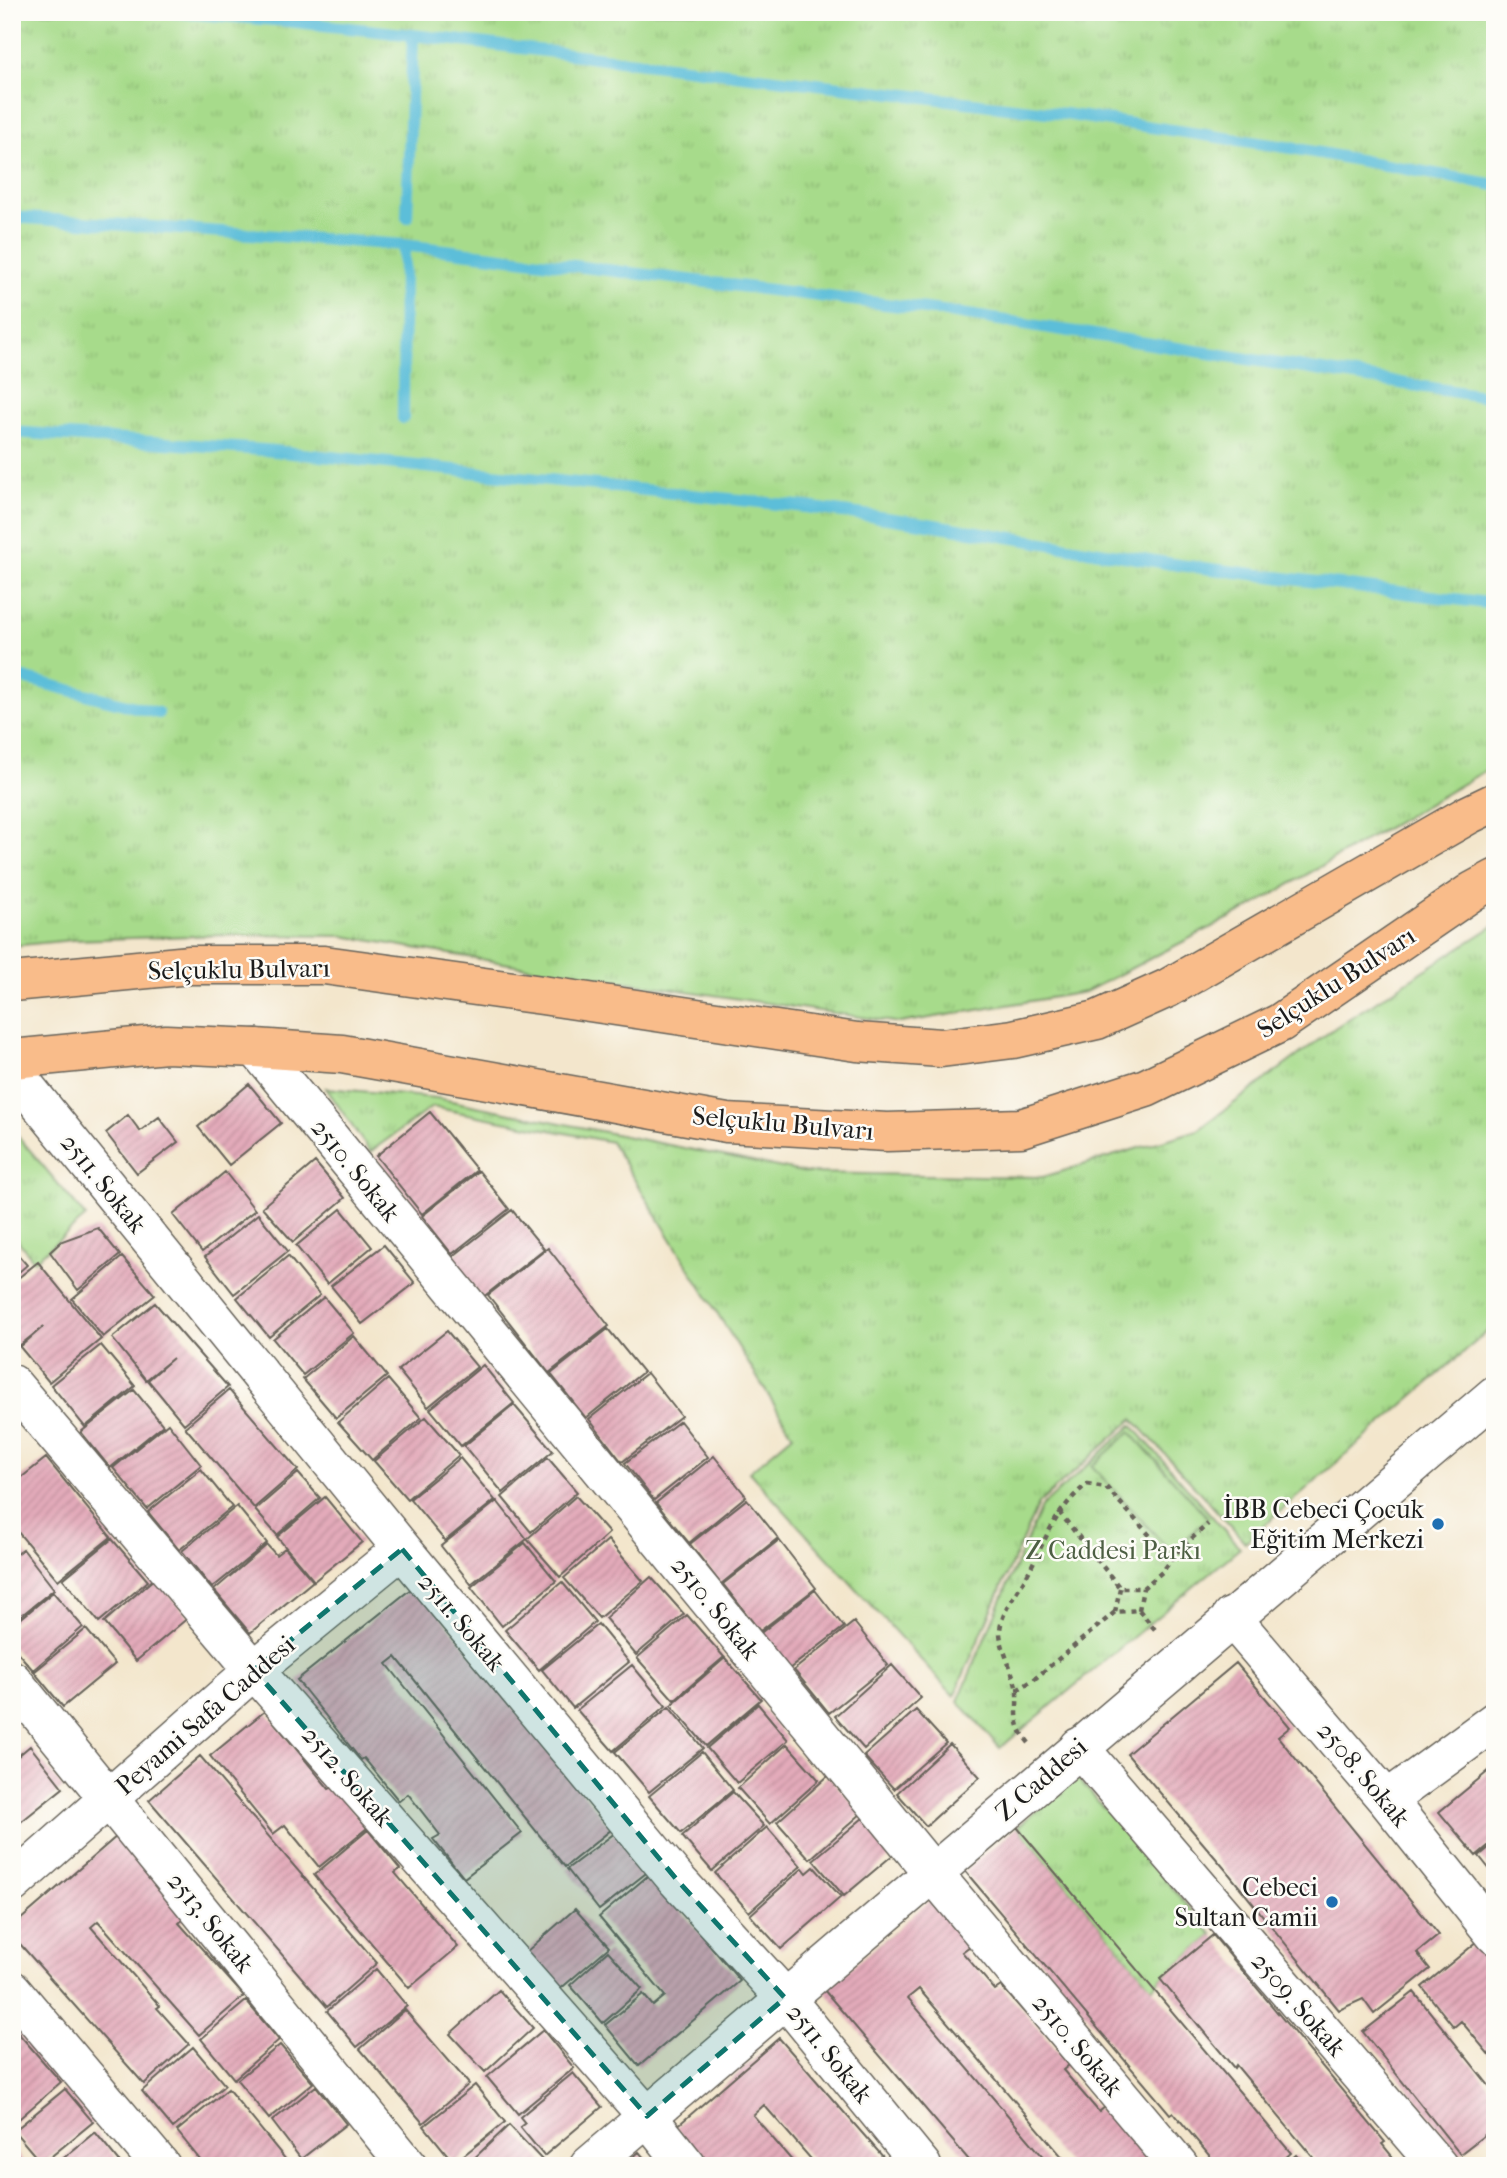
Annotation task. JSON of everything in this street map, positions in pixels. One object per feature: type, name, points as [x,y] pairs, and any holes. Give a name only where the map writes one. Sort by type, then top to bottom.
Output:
[{"type":"main road","name":"Selçuklu Bulvarı","points":[[12,982],[190,965],[324,965],[857,1042],[953,1047],[1013,1039],[1097,1020],[1168,988],[1495,802]]},
{"type":"main road","name":"Selçuklu Bulvarı","points":[[12,1059],[166,1044],[256,1048],[342,1054],[727,1123],[887,1132],[1021,1128],[1146,1088],[1280,1023],[1473,891],[1495,879]]},
{"type":"street","name":"2510. Sokak","points":[[256,1048],[932,1872],[1179,2166]]},
{"type":"street","name":"2511. Sokak","points":[[12,1070],[401,1549],[677,1880],[785,1998],[922,2166]]},
{"type":"street","name":"2512. Sokak","points":[[12,1384],[254,1670],[647,2116],[687,2166]]},
{"type":"street","name":"Z Caddesi","points":[[589,2166],[1231,1616],[1495,1395]]},
{"type":"street","name":"Peyami Safa Caddesi","points":[[12,1884],[254,1670],[401,1549]]},
{"type":"street","name":"2508. Sokak","points":[[1231,1616],[1387,1800],[1495,1935]]},
{"type":"street","name":"2513. Sokak","points":[[12,1680],[408,2166]]},
{"type":"street","points":[[1387,1800],[1495,1721]]},
{"type":"street","name":"2509. Sokak","points":[[1066,1758],[1438,2166]]},
{"type":"street","points":[[12,1990],[160,2166]]},
{"type":"path","points":[[1066,1758],[1026,1740],[1016,1724],[1017,1690],[1000,1632],[1007,1607],[1059,1513],[1087,1483],[1106,1487],[1171,1559]]},
{"type":"path","points":[[1059,1513],[1120,1588]]},
{"type":"path","points":[[1017,1690],[1032,1681],[1115,1612],[1139,1610],[1143,1588],[1208,1524]]},
{"type":"path","points":[[1120,1588],[1143,1588]]},
{"type":"path","points":[[1115,1612],[1120,1588]]},
{"type":"highlighted area","points":[[402,1549],[677,1880],[785,1998],[647,2116],[254,1670]]},
{"type":"green space","points":[[12,12],[1495,12],[1495,765],[1251,907],[1085,992],[900,1023],[527,967],[343,936],[221,935],[72,940],[12,946]]},
{"type":"green space","points":[[1495,925],[1495,1325],[1245,1542],[1133,1419],[1038,1504],[954,1696],[749,1472],[793,1435],[611,1142],[432,1107],[370,1152],[326,1088],[437,1098],[807,1173],[1043,1177],[1198,1130],[1336,1027]]},
{"type":"green space","points":[[12,1129],[86,1217],[34,1261],[12,1233]]},
{"type":"green space","name":"Z Caddesi Parkı","points":[[1132,1425],[1240,1548],[1000,1748],[958,1701],[1041,1507]]},
{"type":"green space","points":[[1130,1432],[1208,1518],[1171,1552],[1092,1466]]},
{"type":"green space","points":[[1077,1777],[1213,1935],[1152,1988],[1017,1827]]},
{"type":"building","points":[[249,1084],[281,1123],[229,1165],[198,1127]]},
{"type":"building","points":[[430,1112],[477,1170],[422,1214],[376,1156]]},
{"type":"building","points":[[128,1115],[140,1131],[159,1117],[178,1142],[137,1173],[106,1133]]},
{"type":"building","points":[[315,1162],[345,1198],[293,1242],[262,1207]]},
{"type":"building","points":[[479,1171],[509,1209],[452,1254],[422,1216]]},
{"type":"building","points":[[225,1172],[255,1210],[202,1252],[173,1215]]},
{"type":"building","points":[[341,1209],[372,1247],[327,1284],[296,1246]]},
{"type":"building","points":[[512,1210],[544,1249],[482,1298],[451,1258]]},
{"type":"building","points":[[258,1214],[288,1251],[234,1294],[205,1257]]},
{"type":"building","points":[[98,1228],[120,1255],[78,1290],[50,1252],[62,1241]]},
{"type":"building","points":[[384,1245],[415,1283],[362,1324],[331,1286]]},
{"type":"building","points":[[12,1248],[27,1265],[12,1278]]},
{"type":"building","points":[[548,1248],[609,1326],[549,1373],[488,1295]]},
{"type":"building","points":[[288,1256],[320,1295],[269,1337],[237,1298]]},
{"type":"building","points":[[122,1257],[155,1295],[103,1337],[72,1299]]},
{"type":"building","points":[[38,1262],[101,1339],[49,1382],[20,1347],[44,1326],[19,1346],[12,1338],[12,1283]]},
{"type":"building","points":[[324,1297],[354,1333],[303,1375],[273,1339]]},
{"type":"building","points":[[155,1303],[228,1387],[184,1424],[148,1380],[173,1358],[146,1380],[112,1338]]},
{"type":"building","points":[[608,1329],[643,1372],[586,1418],[551,1374]]},
{"type":"building","points":[[447,1331],[477,1367],[428,1407],[398,1370]]},
{"type":"building","points":[[354,1336],[387,1376],[336,1418],[303,1379]]},
{"type":"building","points":[[101,1345],[135,1386],[85,1427],[51,1385]]},
{"type":"building","points":[[483,1365],[514,1403],[461,1446],[430,1409]]},
{"type":"building","points":[[647,1373],[681,1416],[622,1462],[589,1419]]},
{"type":"building","points":[[388,1379],[421,1418],[372,1460],[338,1422]]},
{"type":"building","points":[[134,1390],[163,1425],[110,1468],[81,1432]]},
{"type":"building","points":[[229,1390],[298,1470],[254,1508],[185,1427]]},
{"type":"building","points":[[514,1405],[553,1451],[503,1493],[464,1446]]},
{"type":"building","points":[[426,1417],[459,1455],[407,1499],[374,1461]]},
{"type":"building","points":[[680,1421],[708,1457],[654,1500],[625,1463]]},
{"type":"building","points":[[168,1423],[201,1465],[147,1509],[113,1468]]},
{"type":"building","points":[[714,1456],[746,1496],[689,1543],[656,1503]]},
{"type":"building","points":[[46,1458],[111,1537],[58,1580],[12,1525],[12,1485]]},
{"type":"building","points":[[460,1458],[495,1500],[445,1541],[410,1499]]},
{"type":"building","points":[[548,1458],[577,1492],[531,1532],[502,1497]]},
{"type":"building","points":[[201,1469],[232,1507],[179,1550],[148,1512]]},
{"type":"building","points":[[298,1473],[320,1498],[277,1535],[255,1510]]},
{"type":"building","points":[[576,1496],[609,1533],[560,1577],[527,1539]]},
{"type":"building","points":[[325,1497],[362,1542],[314,1581],[277,1537]]},
{"type":"building","points":[[747,1499],[778,1538],[721,1584],[690,1544]]},
{"type":"building","points":[[497,1501],[527,1539],[471,1584],[441,1546]]},
{"type":"building","points":[[237,1506],[267,1543],[212,1588],[182,1551]]},
{"type":"building","points":[[112,1539],[148,1581],[99,1622],[63,1579]]},
{"type":"building","points":[[608,1540],[643,1581],[599,1618],[564,1578]]},
{"type":"building","points":[[779,1540],[816,1588],[760,1631],[723,1584]]},
{"type":"building","points":[[525,1543],[556,1581],[502,1626],[471,1587]]},
{"type":"building","points":[[267,1545],[276,1555],[285,1548],[313,1581],[250,1633],[214,1590]]},
{"type":"building","points":[[23,1549],[54,1589],[12,1623],[12,1557]]},
{"type":"building","points":[[651,1577],[684,1614],[636,1655],[605,1618]]},
{"type":"building","points":[[155,1578],[189,1617],[136,1661],[104,1622]]},
{"type":"building","points":[[562,1582],[595,1622],[539,1670],[505,1630]]},
{"type":"building","points":[[416,1585],[612,1829],[565,1867],[396,1657],[387,1664],[522,1833],[464,1878],[433,1839],[440,1835],[408,1794],[399,1801],[364,1758],[361,1760],[297,1680]]},
{"type":"building","points":[[815,1590],[844,1627],[785,1672],[757,1636]]},
{"type":"building","points":[[53,1592],[83,1627],[33,1670],[12,1646],[12,1626]]},
{"type":"building","points":[[687,1615],[724,1657],[674,1700],[637,1658]]},
{"type":"building","points":[[854,1622],[888,1665],[829,1713],[794,1670]]},
{"type":"building","points":[[598,1624],[629,1662],[573,1708],[542,1670]]},
{"type":"building","points":[[86,1629],[115,1664],[63,1707],[34,1672]]},
{"type":"building","points":[[725,1658],[761,1699],[706,1746],[671,1705]]},
{"type":"building","points":[[1236,1663],[1290,1727],[1278,1737],[1439,1935],[1417,1953],[1430,1969],[1374,2014],[1363,1999],[1339,2010],[1225,1869],[1127,1754]]},
{"type":"building","points":[[632,1665],[666,1706],[613,1751],[577,1710]]},
{"type":"building","points":[[892,1665],[921,1698],[864,1749],[835,1716]]},
{"type":"building","points":[[758,1704],[788,1740],[737,1783],[707,1748]]},
{"type":"building","points":[[669,1707],[703,1748],[649,1792],[615,1752]]},
{"type":"building","points":[[916,1710],[946,1743],[894,1789],[864,1756]]},
{"type":"building","points":[[265,1711],[329,1789],[333,1787],[367,1828],[319,1867],[285,1825],[273,1834],[210,1756]]},
{"type":"building","points":[[787,1744],[819,1780],[770,1824],[738,1788]]},
{"type":"building","points":[[950,1744],[980,1777],[926,1826],[897,1793]]},
{"type":"building","points":[[30,1746],[63,1788],[12,1829],[12,1761]]},
{"type":"building","points":[[702,1752],[733,1790],[681,1833],[649,1796]]},
{"type":"building","points":[[200,1756],[377,1963],[327,2007],[149,1800]]},
{"type":"building","points":[[1491,1769],[1495,1773],[1495,1840],[1476,1856],[1439,1812]]},
{"type":"building","points":[[828,1776],[862,1813],[810,1859],[777,1822]]},
{"type":"building","points":[[733,1792],[764,1826],[712,1871],[682,1836]]},
{"type":"building","points":[[863,1818],[894,1854],[844,1896],[813,1860]]},
{"type":"building","points":[[767,1827],[801,1866],[749,1912],[715,1873]]},
{"type":"building","points":[[1017,1827],[1291,2153],[1276,2166],[1218,2166],[1173,2112],[1170,2114],[965,1871]]},
{"type":"building","points":[[368,1830],[400,1869],[395,1873],[458,1947],[409,1988],[314,1875]]},
{"type":"building","points":[[619,1830],[650,1870],[599,1910],[567,1869]]},
{"type":"building","points":[[117,1836],[187,1916],[179,1923],[244,1996],[199,2035],[98,1921],[91,1927],[160,2006],[157,2008],[189,2044],[144,2084],[12,1935],[12,1927]]},
{"type":"building","points":[[1495,1843],[1495,1876],[1479,1856]]},
{"type":"building","points":[[814,1867],[841,1897],[781,1949],[750,1915],[803,1868],[807,1873]]},
{"type":"building","points":[[650,1874],[740,1981],[639,2066],[605,2025],[643,1994],[653,2006],[665,1996],[599,1917]]},
{"type":"building","points":[[931,1900],[970,1946],[962,1952],[995,1990],[1001,1986],[1039,2029],[1069,2065],[1063,2070],[1099,2112],[1106,2106],[1157,2166],[1070,2166],[919,1989],[908,1998],[1051,2166],[974,2166],[824,1990]]},
{"type":"building","points":[[575,1909],[609,1947],[559,1990],[526,1952]]},
{"type":"building","points":[[1213,1935],[1385,2142],[1382,2144],[1400,2166],[1320,2166],[1160,1979]]},
{"type":"building","points":[[1478,1941],[1495,1962],[1495,2062],[1461,2021],[1454,2027],[1422,1987]]},
{"type":"building","points":[[608,1951],[642,1989],[603,2023],[570,1985]]},
{"type":"building","points":[[376,1969],[407,2006],[357,2047],[327,2011]]},
{"type":"building","points":[[499,1990],[533,2028],[485,2072],[450,2034]]},
{"type":"building","points":[[1414,1992],[1495,2093],[1495,2127],[1460,2154],[1363,2032]]},
{"type":"building","points":[[246,2001],[279,2040],[234,2079],[201,2039]]},
{"type":"building","points":[[405,2010],[469,2084],[423,2123],[360,2049]]},
{"type":"building","points":[[12,2026],[61,2082],[12,2125]]},
{"type":"building","points":[[543,2030],[574,2068],[518,2114],[487,2077]]},
{"type":"building","points":[[779,2038],[891,2166],[817,2166],[764,2105],[753,2115],[794,2163],[791,2166],[709,2166],[675,2128]]},
{"type":"building","points":[[280,2045],[313,2083],[269,2119],[237,2080]]},
{"type":"building","points":[[193,2047],[225,2085],[173,2128],[142,2091]]},
{"type":"building","points":[[573,2073],[602,2107],[544,2156],[520,2127],[525,2123],[520,2117]]},
{"type":"building","points":[[475,2085],[505,2122],[454,2163],[424,2126]]},
{"type":"building","points":[[316,2086],[346,2124],[301,2159],[272,2121]]},
{"type":"building","points":[[65,2089],[93,2122],[42,2164],[14,2131]]},
{"type":"building","points":[[228,2089],[291,2166],[205,2166],[177,2131]]},
{"type":"building","points":[[509,2125],[543,2161],[537,2166],[466,2166]]},
{"type":"building","points":[[95,2132],[123,2166],[54,2166]]},
{"type":"building","points":[[12,2148],[27,2166],[12,2166]]},
{"type":"building","points":[[639,2152],[651,2166],[623,2166]]},
{"type":"building","points":[[1296,2155],[1305,2166],[1283,2166]]},
{"type":"waterway","points":[[171,12],[413,35],[1064,114],[1292,148],[1495,185]]},
{"type":"waterway","points":[[407,217],[413,35]]},
{"type":"waterway","points":[[12,217],[404,245],[942,311],[1495,398]]},
{"type":"waterway","points":[[403,418],[404,245]]},
{"type":"waterway","points":[[12,432],[264,450],[806,507],[1179,565],[1495,604]]},
{"type":"waterway","points":[[12,675],[158,713]]},
{"type":"place","name":"İBB Cebeci Çocuk Eğitim Merkezi","points":[[1438,1524]]},
{"type":"place","name":"Cebeci Sultan Camii","points":[[1332,1902]]}]
